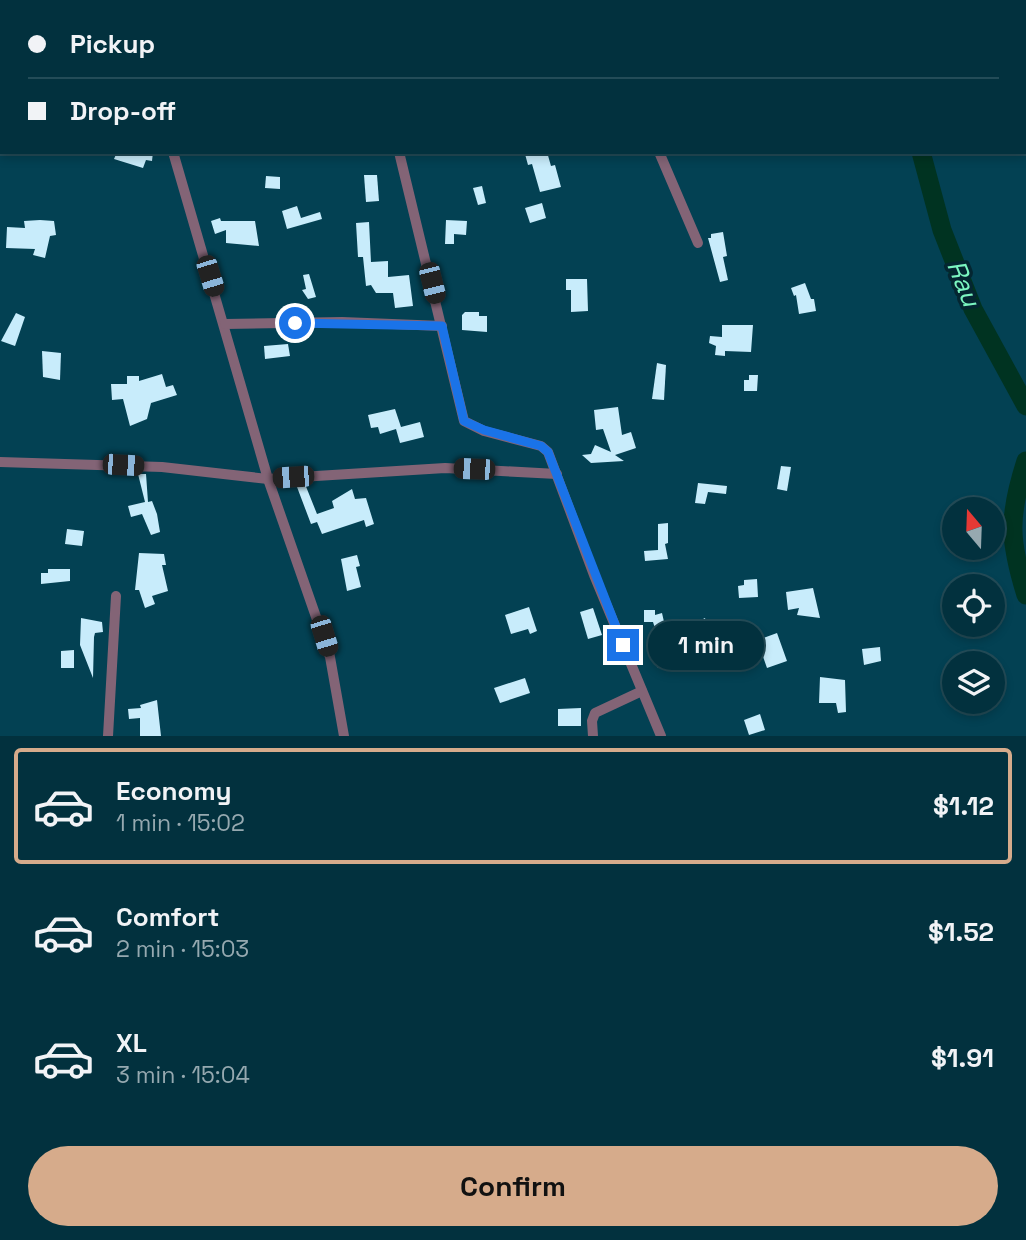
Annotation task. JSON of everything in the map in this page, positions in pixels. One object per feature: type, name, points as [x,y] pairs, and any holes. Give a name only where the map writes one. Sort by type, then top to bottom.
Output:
[{"type":"street","points":[[174,154],[268,479],[330,657],[344,736]]},
{"type":"street","points":[[399,154],[464,421],[484,430],[541,446],[548,452],[662,736]]},
{"type":"street","points":[[660,154],[698,243]]},
{"type":"street","points":[[225,324],[341,322],[442,326]]},
{"type":"street","points":[[0,462],[162,467],[268,479],[420,468],[557,474]]},
{"type":"street","points":[[108,736],[116,596]]},
{"type":"street","points":[[593,736],[592,721],[599,709],[642,691]]},
{"type":"building","points":[[116,154],[153,154],[152,161],[146,160],[143,168],[114,159]]},
{"type":"building","points":[[525,154],[548,154],[551,166],[555,165],[561,187],[540,192],[532,164],[528,165]]},
{"type":"building","points":[[364,175],[377,175],[379,201],[366,202]]},
{"type":"building","points":[[266,176],[280,177],[280,189],[265,188]]},
{"type":"building","points":[[482,186],[486,203],[478,205],[473,188]]},
{"type":"building","points":[[542,203],[546,218],[530,223],[525,208]]},
{"type":"building","points":[[297,206],[301,218],[320,212],[322,219],[287,229],[282,211]]},
{"type":"building","points":[[220,218],[221,221],[255,221],[259,246],[226,243],[226,230],[215,234],[211,221]]},
{"type":"building","points":[[446,220],[467,221],[466,235],[454,234],[454,244],[445,244]]},
{"type":"building","points":[[24,221],[54,221],[56,235],[50,236],[45,258],[33,255],[35,249],[6,248],[7,227],[25,228]]},
{"type":"building","points":[[369,222],[371,262],[388,261],[388,277],[409,275],[413,306],[395,308],[393,293],[376,293],[371,285],[366,286],[363,257],[358,257],[356,223]]},
{"type":"building","points":[[723,232],[727,256],[723,257],[728,280],[720,282],[708,238],[711,238],[711,234]]},
{"type":"building","points":[[309,274],[316,297],[308,299],[302,290],[306,289],[303,275]]},
{"type":"building","points":[[566,279],[587,279],[588,311],[571,312],[571,290],[566,290]]},
{"type":"building","points":[[805,283],[811,299],[814,299],[816,311],[799,314],[796,295],[794,296],[791,288]]},
{"type":"building","points":[[465,312],[479,312],[479,316],[487,316],[487,332],[462,330],[462,315]]},
{"type":"building","points":[[16,313],[25,317],[15,346],[1,341]]},
{"type":"building","points":[[722,325],[753,325],[751,352],[725,351],[725,356],[715,355],[716,346],[709,343],[710,336],[722,337]]},
{"type":"building","points":[[288,344],[290,356],[265,359],[264,346]]},
{"type":"building","points":[[42,351],[61,353],[60,380],[43,377]]},
{"type":"building","points":[[657,363],[666,365],[664,400],[652,399]]},
{"type":"building","points":[[162,374],[166,387],[173,385],[177,395],[151,403],[147,419],[130,426],[123,399],[112,400],[111,384],[127,384],[127,376],[139,376],[139,381]]},
{"type":"building","points":[[749,375],[758,375],[757,391],[744,391],[744,380],[749,380]]},
{"type":"building","points":[[618,407],[622,435],[631,432],[636,448],[615,455],[624,461],[591,463],[582,455],[591,454],[595,445],[611,452],[603,429],[596,430],[594,410]]},
{"type":"building","points":[[395,409],[401,427],[420,422],[424,437],[400,443],[396,429],[380,434],[378,427],[371,428],[368,415]]},
{"type":"building","points":[[781,466],[791,467],[787,491],[777,489]]},
{"type":"building","points":[[138,474],[146,474],[148,502],[152,501],[157,514],[160,532],[151,535],[142,514],[131,517],[128,506],[145,502]]},
{"type":"building","points":[[698,483],[727,486],[726,494],[708,492],[705,504],[695,503]]},
{"type":"building","points":[[305,484],[317,514],[334,508],[332,501],[352,489],[355,499],[366,498],[374,524],[366,527],[364,520],[322,534],[317,522],[311,524],[297,487]]},
{"type":"building","points":[[668,523],[668,543],[665,544],[668,559],[645,561],[644,551],[658,550],[658,524]]},
{"type":"building","points":[[67,529],[84,531],[82,546],[65,544]]},
{"type":"building","points":[[139,553],[164,554],[166,565],[162,565],[168,591],[152,596],[155,604],[145,608],[139,590],[135,590]]},
{"type":"building","points":[[357,555],[360,566],[356,567],[361,587],[347,591],[341,559]]},
{"type":"building","points":[[48,569],[70,569],[70,581],[41,584],[41,573],[48,573]]},
{"type":"building","points":[[757,579],[758,597],[739,598],[738,586],[744,585],[744,580]]},
{"type":"building","points":[[813,588],[820,618],[797,615],[799,608],[788,610],[786,592]]},
{"type":"building","points":[[529,607],[537,631],[530,634],[528,629],[511,634],[505,615]]},
{"type":"building","points":[[593,608],[602,635],[588,639],[580,612]]},
{"type":"building","points":[[644,610],[655,610],[655,615],[662,613],[667,635],[658,638],[653,622],[644,622]]},
{"type":"building","points":[[81,618],[102,622],[103,632],[95,633],[94,637],[93,678],[80,645]]},
{"type":"building","points":[[705,618],[711,641],[720,638],[724,652],[705,658],[698,637],[691,639],[687,627]]},
{"type":"building","points":[[777,633],[787,661],[767,668],[760,648],[750,652],[747,644]]},
{"type":"building","points":[[880,647],[881,661],[864,665],[862,649]]},
{"type":"building","points":[[74,650],[74,668],[61,668],[61,651]]},
{"type":"building","points":[[667,651],[671,664],[658,668],[653,655]]},
{"type":"building","points":[[820,677],[845,680],[846,712],[838,713],[836,703],[819,703]]},
{"type":"building","points":[[525,678],[530,693],[500,703],[494,688]]},
{"type":"building","points":[[157,700],[161,736],[140,736],[140,718],[129,719],[128,709],[141,708],[140,705]]},
{"type":"building","points":[[581,708],[581,726],[558,726],[558,709]]},
{"type":"building","points":[[760,714],[765,730],[749,735],[744,720]]},
{"type":"waterway","name":"Rau","points":[[922,154],[942,230],[973,309],[1026,406]]},
{"type":"waterway","name":"Rau","points":[[1026,461],[1016,498],[1013,528],[1016,559],[1026,595]]},
{"type":"route","points":[[295,323],[442,326],[459,409],[464,421],[472,427],[541,446],[548,452],[623,645]]}]
